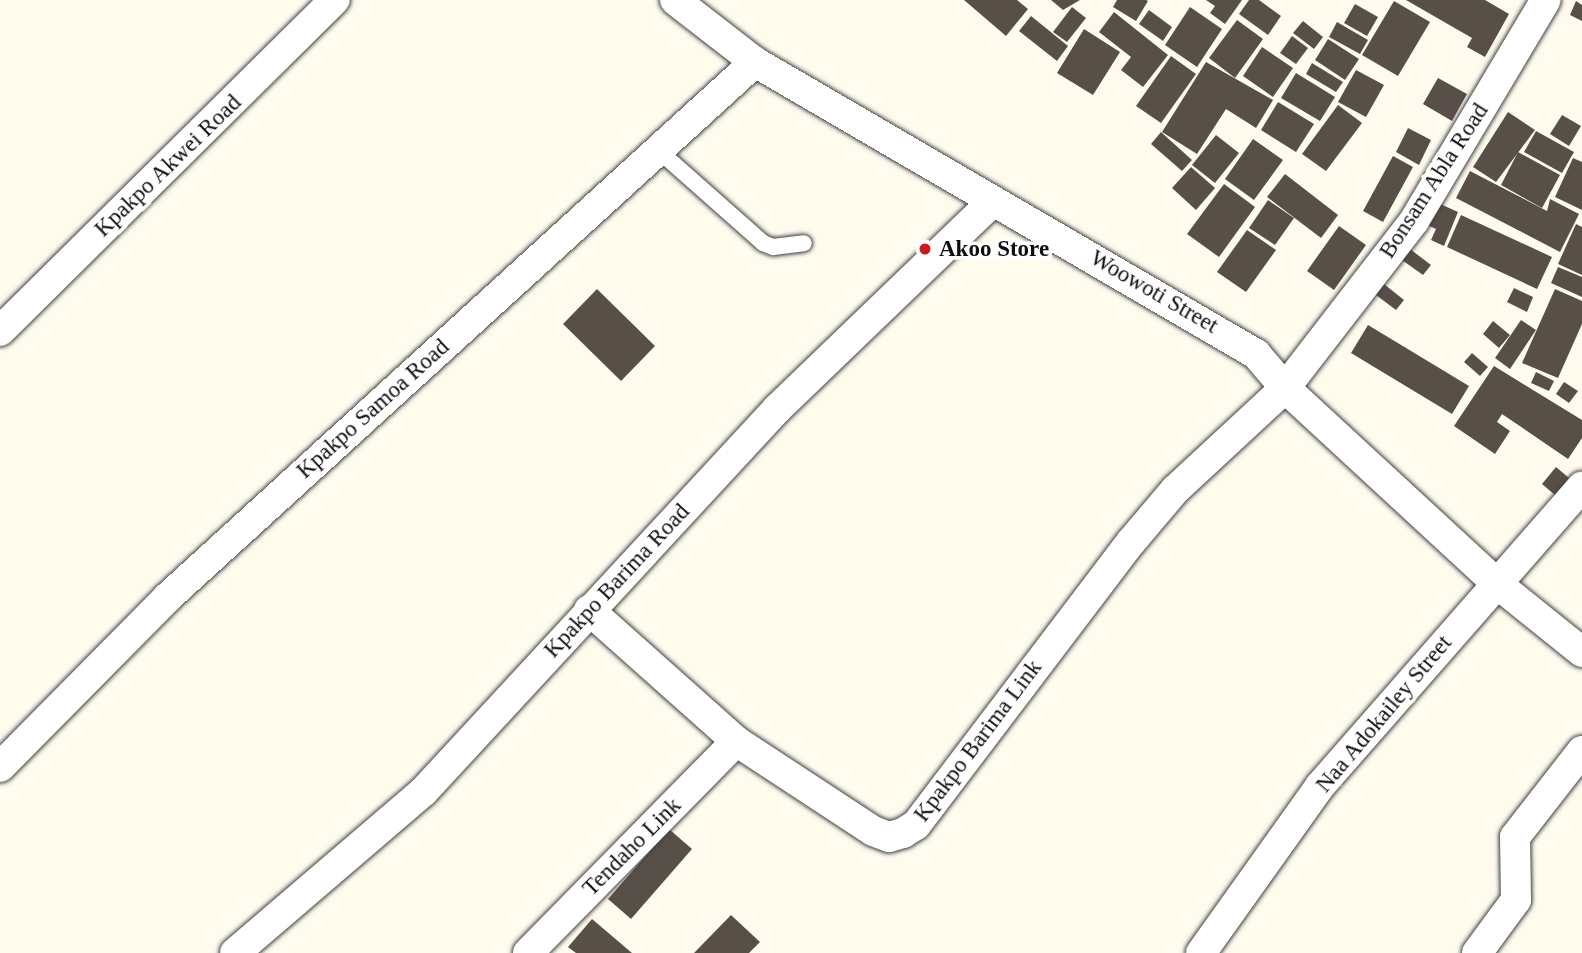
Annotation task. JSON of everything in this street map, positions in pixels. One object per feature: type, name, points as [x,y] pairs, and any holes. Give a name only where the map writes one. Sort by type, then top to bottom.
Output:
[{"type":"street","name":"Kpakpo Akwei Road","points":[[0,331],[335,0]]},
{"type":"street","name":"Bonsam Abla Road","points":[[1285,388],[1415,221],[1546,0]]},
{"type":"street","name":"Woowoti Street","points":[[689,4],[755,62],[1227,334],[1256,354],[1285,388],[1495,582],[1582,652]]},
{"type":"street","name":"Kpakpo Samoa Road","points":[[0,767],[176,589],[755,62]]},
{"type":"street","name":"Kpakpo Barima Road","points":[[235,953],[423,792],[777,409],[993,201]]},
{"type":"street","name":"Kpakpo Barima Link","points":[[589,610],[736,741],[873,831],[889,837],[903,833],[916,825],[1148,522],[1285,388]]},
{"type":"street","name":"Naa Adokailey Street","points":[[1201,953],[1320,786],[1495,582],[1582,487]]},
{"type":"street","name":"Tendaho Link","points":[[528,953],[736,741]]},
{"type":"street","points":[[1477,953],[1516,900],[1515,837],[1582,751]]},
{"type":"lane","points":[[658,150],[763,243],[773,247],[804,243]]},
{"type":"building","points":[[964,0],[1017,0],[1028,9],[1006,36]]},
{"type":"building","points":[[1051,0],[1080,0],[1063,10]]},
{"type":"building","points":[[1117,0],[1148,1],[1136,21],[1113,7]]},
{"type":"building","points":[[1206,0],[1242,0],[1225,24],[1210,13],[1215,6]]},
{"type":"building","points":[[1249,0],[1259,0],[1281,16],[1268,35],[1239,14]]},
{"type":"building","points":[[1406,0],[1485,0],[1509,14],[1485,57],[1467,47],[1472,38]]},
{"type":"building","points":[[1394,1],[1430,22],[1398,76],[1362,55]]},
{"type":"building","points":[[1576,1],[1582,5],[1582,21],[1570,15]]},
{"type":"building","points":[[1355,4],[1378,17],[1367,36],[1344,23]]},
{"type":"building","points":[[1072,7],[1086,18],[1067,42],[1053,32]]},
{"type":"building","points":[[1190,7],[1222,29],[1197,67],[1165,45]]},
{"type":"building","points":[[1149,10],[1172,27],[1163,41],[1139,24]]},
{"type":"building","points":[[1114,12],[1168,55],[1143,87],[1121,70],[1131,57],[1099,32]]},
{"type":"building","points":[[1031,16],[1068,46],[1057,61],[1019,31]]},
{"type":"building","points":[[1237,20],[1263,39],[1235,78],[1209,58]]},
{"type":"building","points":[[1303,21],[1323,37],[1314,49],[1293,33]]},
{"type":"building","points":[[1337,22],[1368,40],[1360,54],[1329,37]]},
{"type":"building","points":[[1084,29],[1120,52],[1093,95],[1057,73]]},
{"type":"building","points":[[1292,36],[1308,48],[1296,64],[1280,53]]},
{"type":"building","points":[[1328,39],[1359,59],[1345,80],[1315,60]]},
{"type":"building","points":[[1262,47],[1293,68],[1273,97],[1243,76]]},
{"type":"building","points":[[1171,56],[1196,74],[1161,123],[1136,106]]},
{"type":"building","points":[[1206,62],[1273,100],[1256,128],[1226,109],[1197,154],[1162,132]]},
{"type":"building","points":[[1312,63],[1343,82],[1336,92],[1306,74]]},
{"type":"building","points":[[1356,70],[1384,85],[1366,117],[1338,102]]},
{"type":"building","points":[[1296,73],[1335,97],[1320,121],[1281,98]]},
{"type":"building","points":[[1438,78],[1467,94],[1452,121],[1423,104]]},
{"type":"building","points":[[1278,102],[1314,124],[1296,152],[1261,130]]},
{"type":"building","points":[[1338,105],[1362,123],[1326,171],[1302,154]]},
{"type":"building","points":[[1508,112],[1535,130],[1496,182],[1473,167]]},
{"type":"building","points":[[1562,115],[1581,126],[1569,146],[1550,134]]},
{"type":"building","points":[[1408,128],[1431,140],[1419,165],[1396,152]]},
{"type":"building","points":[[1536,131],[1574,152],[1562,173],[1524,152]]},
{"type":"building","points":[[1161,132],[1192,160],[1182,171],[1151,144]]},
{"type":"building","points":[[1216,135],[1239,153],[1215,183],[1192,165]]},
{"type":"building","points":[[1253,139],[1283,160],[1254,200],[1225,179]]},
{"type":"building","points":[[1518,152],[1560,175],[1542,208],[1501,185]]},
{"type":"building","points":[[1393,156],[1413,167],[1383,222],[1363,211]]},
{"type":"building","points":[[1573,158],[1582,162],[1582,210],[1555,197]]},
{"type":"building","points":[[1191,167],[1215,188],[1196,210],[1172,188]]},
{"type":"building","points":[[1470,171],[1547,211],[1550,199],[1579,214],[1560,252],[1456,198]]},
{"type":"building","points":[[1285,174],[1338,215],[1321,238],[1267,197]]},
{"type":"building","points":[[1224,184],[1255,207],[1219,257],[1187,234]]},
{"type":"building","points":[[1268,200],[1294,218],[1275,245],[1249,228]]},
{"type":"building","points":[[1436,202],[1458,212],[1444,246],[1431,240],[1436,229],[1427,225]]},
{"type":"building","points":[[1461,215],[1552,257],[1537,289],[1447,247]]},
{"type":"building","points":[[1576,224],[1582,227],[1582,275],[1558,264]]},
{"type":"building","points":[[1339,226],[1366,245],[1334,290],[1307,271]]},
{"type":"building","points":[[1247,230],[1276,250],[1246,292],[1217,272]]},
{"type":"building","points":[[1410,249],[1431,265],[1423,275],[1402,260]]},
{"type":"building","points":[[1558,267],[1582,277],[1582,297],[1551,283]]},
{"type":"building","points":[[1384,284],[1404,300],[1396,310],[1376,295]]},
{"type":"building","points":[[1514,288],[1533,297],[1527,312],[1507,302]]},
{"type":"building","points":[[597,289],[655,346],[621,381],[563,324]]},
{"type":"building","points":[[1555,289],[1582,301],[1582,324],[1558,378],[1522,363]]},
{"type":"building","points":[[1521,320],[1536,330],[1510,369],[1495,358]]},
{"type":"building","points":[[1493,321],[1510,335],[1499,348],[1483,334]]},
{"type":"building","points":[[1368,325],[1469,386],[1452,414],[1351,353]]},
{"type":"building","points":[[1472,353],[1488,367],[1480,376],[1464,362]]},
{"type":"building","points":[[1494,366],[1582,420],[1582,438],[1568,459],[1502,414],[1497,422],[1510,431],[1495,454],[1454,426]]},
{"type":"building","points":[[1536,372],[1554,381],[1549,391],[1531,383]]},
{"type":"building","points":[[1564,382],[1578,391],[1569,403],[1556,394]]},
{"type":"building","points":[[1556,467],[1569,478],[1555,495],[1542,484]]},
{"type":"building","points":[[669,829],[692,849],[631,919],[608,899]]},
{"type":"building","points":[[731,915],[760,942],[749,953],[694,953]]},
{"type":"building","points":[[592,919],[632,953],[576,953],[568,947]]},
{"type":"place","name":"Akoo Store","points":[[925,249]]}]
